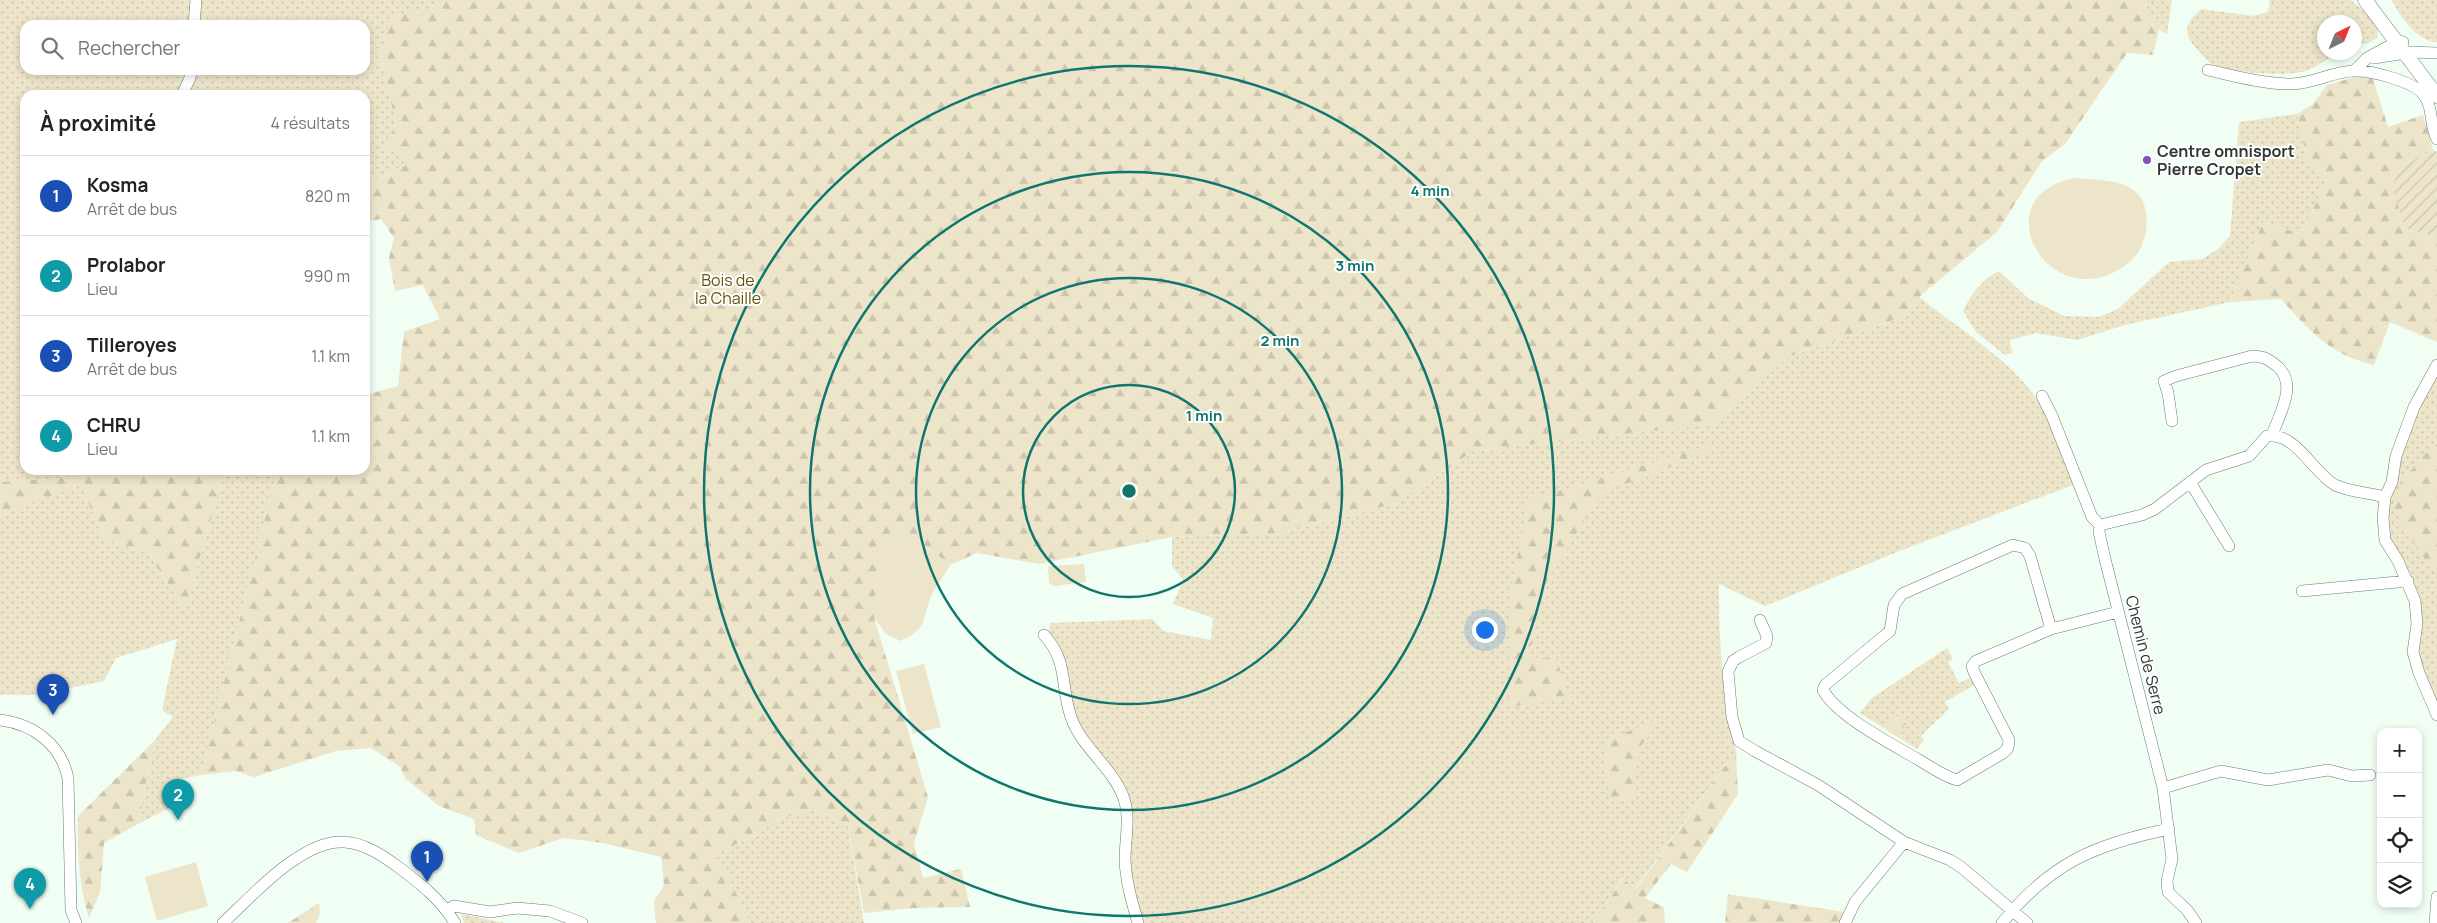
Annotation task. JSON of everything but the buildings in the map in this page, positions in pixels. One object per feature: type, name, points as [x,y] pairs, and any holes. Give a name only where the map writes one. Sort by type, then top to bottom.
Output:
[{"type":"main road","points":[[2365,0],[2398,41],[2424,54],[2437,96]]},
{"type":"main road","points":[[2377,0],[2424,54],[2437,80]]},
{"type":"street","points":[[194,20],[196,0]]},
{"type":"street","points":[[2208,70],[2289,84],[2311,82],[2354,70],[2367,58],[2398,41]]},
{"type":"street","points":[[2367,58],[2424,54],[2437,88]]},
{"type":"street","points":[[2354,70],[2398,80],[2416,87],[2428,102],[2437,139]]},
{"type":"street","points":[[184,90],[190,75]]},
{"type":"street","points":[[2172,421],[2168,393],[2164,381],[2176,376],[2252,356],[2260,356],[2268,359],[2282,370],[2288,379],[2286,395],[2272,435]]},
{"type":"street","points":[[2437,366],[2414,407],[2396,456],[2392,482],[2385,497],[2383,518],[2385,540],[2408,581],[2415,601],[2417,616],[2413,652],[2419,673],[2437,715]]},
{"type":"street","name":"Chemin de Serre","points":[[2042,396],[2052,416],[2092,517],[2100,525],[2099,532],[2118,612],[2163,788],[2172,859],[2167,881],[2168,892],[2187,910],[2196,923]]},
{"type":"street","points":[[2100,525],[2149,512],[2214,466],[2249,456],[2262,439],[2272,435],[2291,444],[2335,484],[2385,497]]},
{"type":"street","points":[[2190,482],[2229,546]]},
{"type":"street","points":[[2051,629],[2030,556],[2025,548],[2013,545],[1902,594],[1894,605],[1890,631],[1825,685],[1823,690],[1826,696],[1874,734],[1956,780],[2003,753],[2008,748],[2009,740],[1972,666],[1984,657],[2051,629],[2118,612]]},
{"type":"street","points":[[2302,591],[2408,581]]},
{"type":"street","points":[[1760,620],[1768,636],[1766,643],[1739,656],[1733,661],[1728,672],[1732,717],[1739,741],[1818,785],[1904,842],[1950,860],[2027,923]]},
{"type":"street","points":[[1044,635],[1056,648],[1070,714],[1075,728],[1110,773],[1123,797],[1128,822],[1125,859],[1128,888],[1138,923]]},
{"type":"street","points":[[0,720],[18,722],[44,737],[59,754],[65,766],[68,778],[71,910],[76,923]]},
{"type":"street","points":[[2163,788],[2221,771],[2268,780],[2328,770],[2352,776],[2370,775]]},
{"type":"street","points":[[2002,923],[2035,887],[2070,862],[2095,849],[2122,839],[2169,829]]},
{"type":"street","points":[[223,923],[274,875],[307,854],[333,842],[363,846],[389,859],[423,886],[447,910],[455,923]]},
{"type":"street","points":[[1845,923],[1855,902],[1904,842]]},
{"type":"street","points":[[2435,923],[2437,897]]},
{"type":"street","points":[[447,910],[454,906],[490,912],[517,908],[550,911],[582,923]]},
{"type":"green space","points":[[0,0],[445,0],[433,9],[397,15],[380,57],[396,123],[385,148],[403,157],[405,166],[370,181],[370,90],[20,90],[20,475],[86,475],[0,482]]},
{"type":"green space","name":"Bois de la Chaille","points":[[445,0],[2146,0],[2145,8],[2159,30],[2153,55],[2127,53],[2065,144],[2042,161],[1997,232],[1919,297],[1899,318],[1788,357],[1714,424],[1473,451],[1397,503],[1283,533],[1172,537],[1039,564],[977,553],[950,565],[897,524],[874,617],[928,797],[914,843],[923,878],[961,869],[970,907],[913,908],[864,913],[848,826],[814,810],[778,819],[757,835],[717,853],[750,923],[656,923],[654,901],[664,885],[661,857],[603,843],[563,838],[519,853],[476,835],[474,819],[439,806],[406,779],[400,767],[371,748],[336,751],[254,777],[236,771],[201,775],[276,475],[370,475],[370,394],[398,386],[404,332],[440,319],[423,285],[395,291],[389,258],[394,238],[381,219],[370,221],[370,181],[405,166],[403,157],[385,148],[396,123],[380,57],[388,26],[397,15],[432,9]]},
{"type":"green space","points":[[2146,0],[2172,0],[2167,34],[2151,20]]},
{"type":"green space","points":[[2269,0],[2351,0],[2374,22],[2378,32],[2377,38],[2367,44],[2362,44],[2362,15],[2317,15],[2317,60],[2326,60],[2306,71],[2275,74],[2237,71],[2215,65],[2204,58],[2188,36],[2187,27],[2192,18],[2201,9],[2254,16],[2267,12],[2270,6]]},
{"type":"green space","points":[[2392,0],[2437,0],[2437,42],[2423,38],[2416,33],[2404,20]]},
{"type":"green space","points":[[2358,76],[2373,79],[2388,127],[2423,115],[2433,150],[2402,165],[2405,228],[2437,238],[2437,342],[2390,322],[2374,365],[2359,361],[2333,348],[2312,331],[2281,299],[2230,302],[2263,222],[2301,234],[2328,178],[2308,161],[2297,114],[2312,105],[2327,85]]},
{"type":"green space","points":[[2297,114],[2308,161],[2328,178],[2301,234],[2263,222],[2230,302],[2125,325],[2077,340],[2036,333],[2010,340],[2012,353],[2005,355],[1976,332],[1963,311],[1987,278],[1999,271],[2028,298],[2064,316],[2099,317],[2118,309],[2169,262],[2202,259],[2217,250],[2230,236],[2239,122]]},
{"type":"green space","points":[[2433,150],[2437,152],[2437,238],[2405,228],[2392,185],[2402,165]]},
{"type":"green space","points":[[2075,178],[2108,181],[2131,188],[2141,199],[2146,214],[2147,222],[2144,238],[2135,256],[2120,269],[2093,279],[2069,276],[2049,264],[2035,247],[2029,226],[2032,206],[2047,189]]},
{"type":"green space","points":[[1919,297],[2001,360],[2029,388],[2049,423],[2073,485],[1902,550],[1765,606],[1719,584],[1722,668],[1731,731],[1736,751],[1635,889],[1622,879],[1593,923],[1143,923],[1131,887],[1129,810],[1083,734],[1048,634],[1050,623],[1152,619],[1164,631],[1211,640],[1213,618],[1173,604],[1183,580],[1172,566],[1172,537],[1283,533],[1397,503],[1473,451],[1714,424],[1788,357],[1899,318]]},
{"type":"green space","points":[[2437,371],[2437,703],[2420,666],[2418,653],[2421,623],[2392,551],[2387,522],[2389,500],[2401,454],[2409,431]]},
{"type":"green space","points":[[2434,444],[2437,444],[2437,488],[2433,491],[2437,505],[2437,570],[2431,569],[2393,509],[2400,483]]},
{"type":"green space","points":[[1712,445],[1711,451],[1600,494],[1545,585],[1528,658],[1556,658],[1570,698],[1509,707],[1510,595],[1528,500]]},
{"type":"green space","points":[[86,475],[224,475],[185,610],[149,554],[116,544],[103,537],[81,485],[0,516],[0,482]]},
{"type":"green space","points":[[224,475],[276,475],[201,775],[172,781],[169,808],[138,824],[155,740],[173,717],[162,710],[177,639],[116,658],[104,681],[35,695],[0,695],[0,516],[81,484],[103,537],[116,544],[149,554],[185,610]]},
{"type":"green space","points":[[897,524],[950,565],[930,599],[924,620],[919,629],[900,641],[885,633],[874,617],[877,563]]},
{"type":"green space","points":[[1084,564],[1086,582],[1054,586],[1049,583],[1048,566]]},
{"type":"green space","points":[[1947,648],[1953,659],[1948,662],[1959,683],[1970,678],[1974,685],[1945,702],[1949,709],[1921,736],[1924,740],[1917,749],[1860,713],[1872,698]]},
{"type":"green space","points":[[924,664],[941,727],[913,734],[896,671]]},
{"type":"green space","points":[[1896,715],[1903,718],[1906,725],[1903,732],[1896,735],[1889,732],[1886,725],[1889,718]]},
{"type":"green space","points":[[1662,719],[1639,748],[1633,801],[1609,802],[1604,740]]},
{"type":"green space","points":[[155,740],[138,824],[104,843],[100,892],[89,918],[79,867],[78,816]]},
{"type":"green space","points":[[1736,751],[1738,794],[1687,872],[1671,864],[1645,898],[1664,907],[1665,923],[1593,923],[1623,879],[1636,889]]},
{"type":"green space","points":[[814,810],[848,826],[864,923],[750,923],[717,853],[757,835],[778,819]]},
{"type":"green space","points":[[196,862],[208,906],[157,921],[145,877]]},
{"type":"green space","points":[[1728,894],[1844,912],[1841,923],[1725,923]]},
{"type":"green space","points":[[319,903],[320,915],[316,923],[288,923]]},
{"type":"green space","points":[[461,914],[505,923],[464,923]]},
{"type":"place","name":"Centre omnisport Pierre Cropet","points":[[2147,160]]},
{"type":"place","name":"Tilleroyes","points":[[53,715]]},
{"type":"place","name":"Prolabor","points":[[178,820]]},
{"type":"place","name":"Kosma","points":[[427,882]]},
{"type":"place","name":"CHRU","points":[[30,909]]}]
